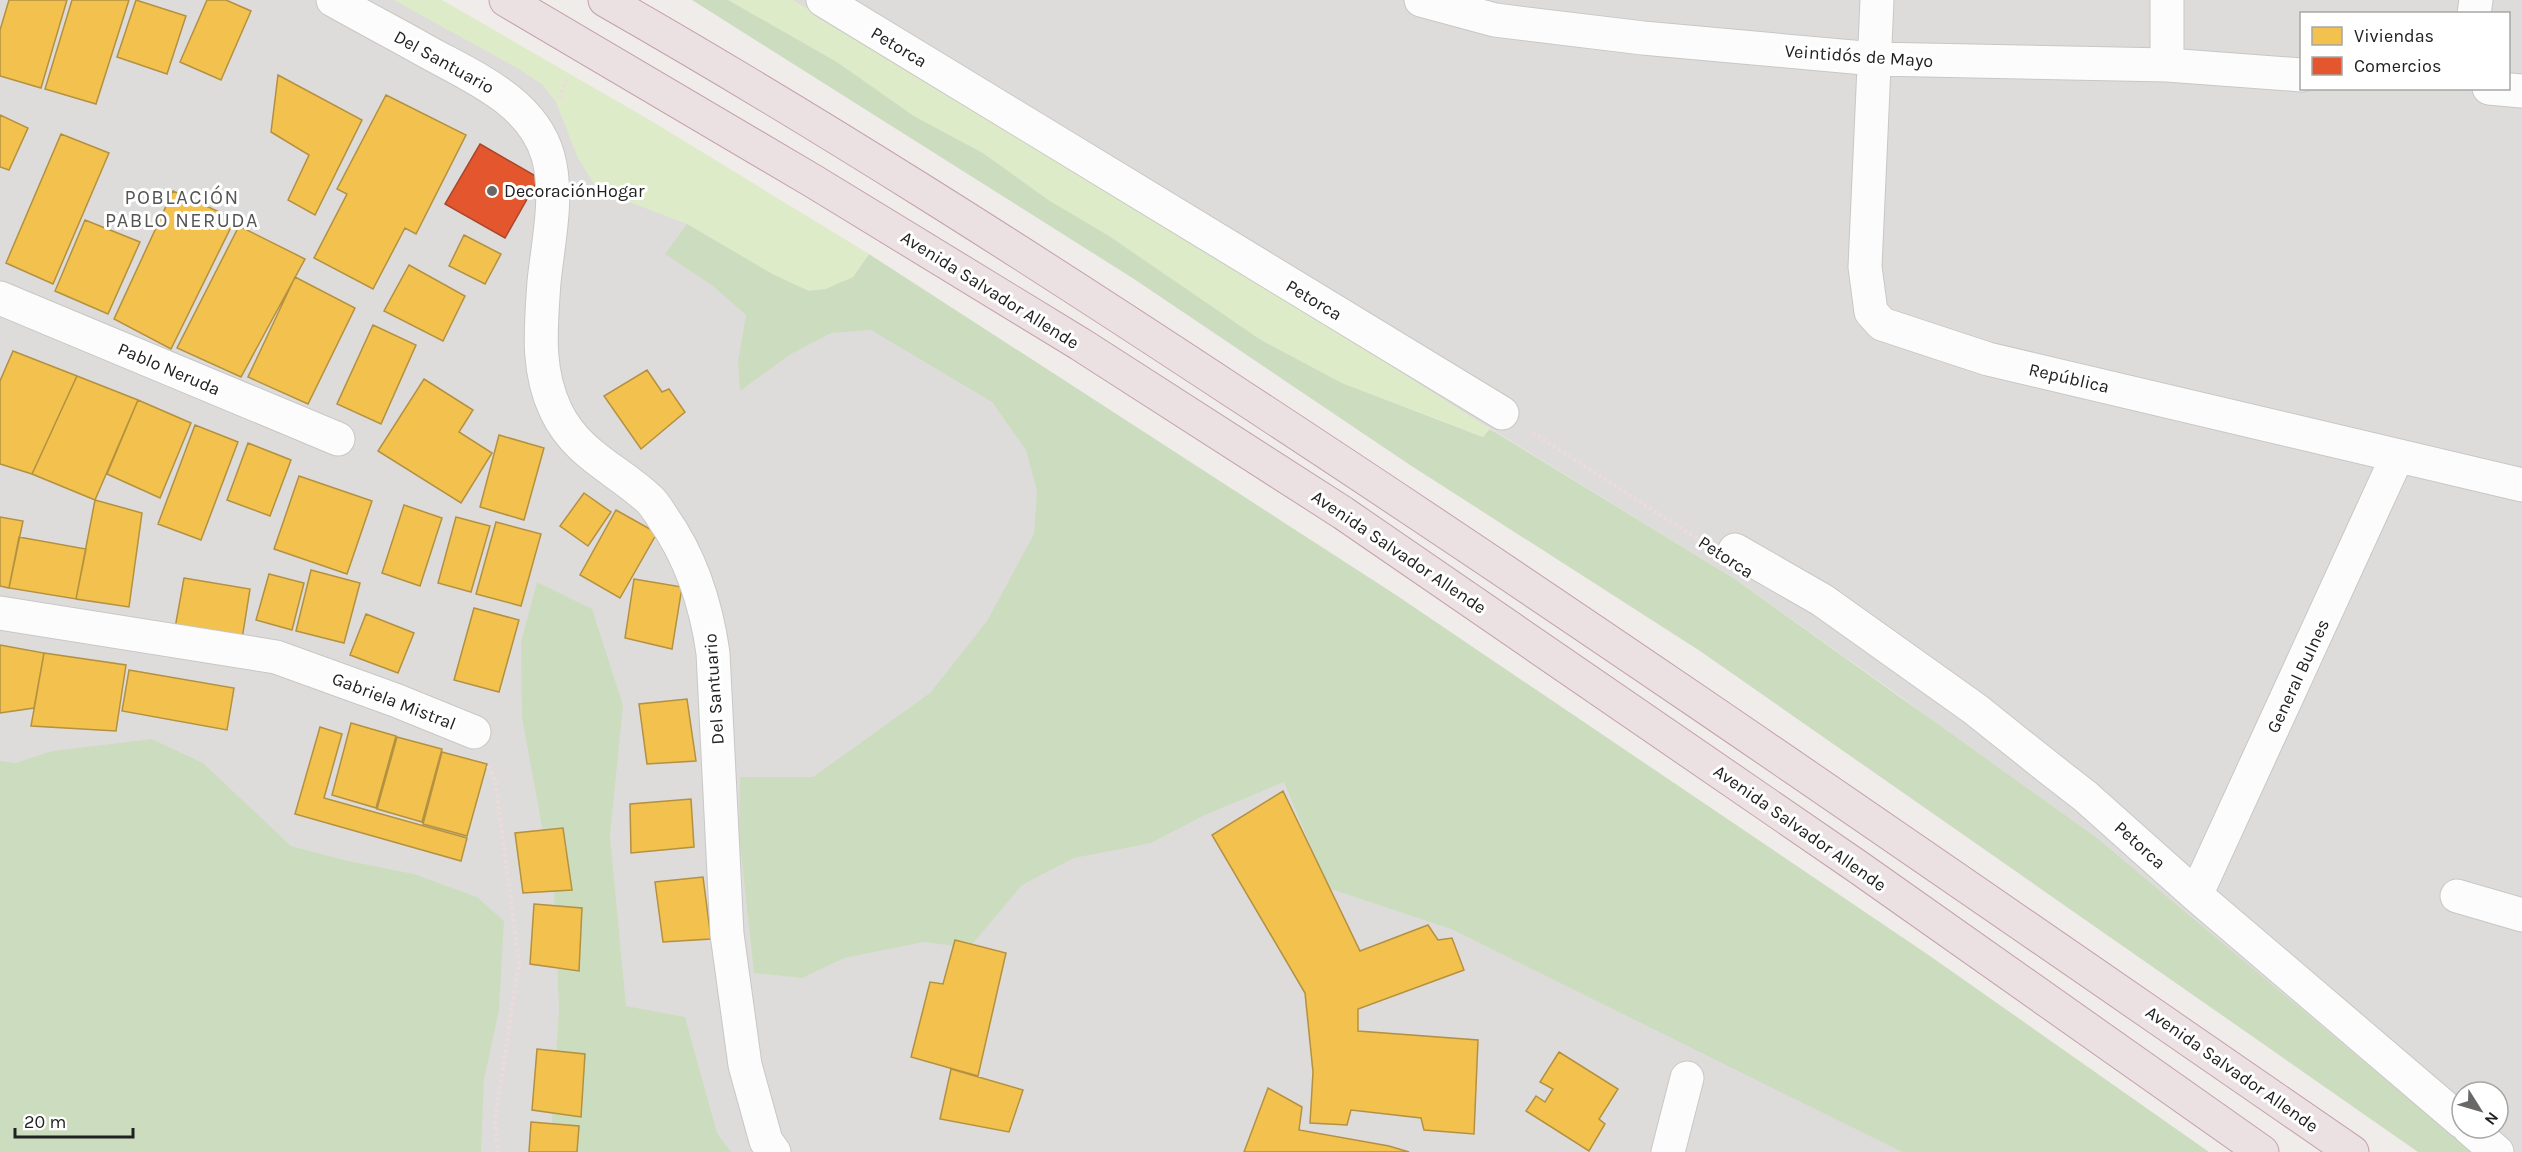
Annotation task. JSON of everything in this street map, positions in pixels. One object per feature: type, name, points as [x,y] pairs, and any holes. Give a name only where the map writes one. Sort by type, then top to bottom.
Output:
[{"type":"highway","name":"Avenida Salvador Allende","points":[[506,0],[843,199],[1080,344],[1343,513],[1858,867],[2262,1152]]},
{"type":"highway","name":"Avenida Salvador Allende","points":[[605,0],[822,128],[1001,239],[1449,532],[2352,1152]]},
{"type":"street","name":"Del Santuario","points":[[333,0],[494,88],[519,109],[534,127],[547,155],[553,185],[540,334],[540,361],[546,387],[556,412],[570,435],[599,463],[651,501],[674,533],[692,568],[709,624],[713,653],[727,934],[745,1065],[766,1141],[774,1152]]},
{"type":"street","name":"Petorca","points":[[823,0],[1502,413]]},
{"type":"street","name":"Veintidós de Mayo","points":[[1421,0],[1495,10],[1655,39],[1875,59],[2167,65],[2300,75]]},
{"type":"street","points":[[1875,59],[1876,0]]},
{"type":"street","points":[[2167,0],[2167,65]]},
{"type":"street","name":"República","points":[[1875,59],[1865,267],[1871,312],[1882,324],[1988,359],[2522,485]]},
{"type":"street","name":"Pablo Neruda","points":[[0,298],[338,439]]},
{"type":"street","name":"General Bulnes","points":[[2196,895],[2397,457]]},
{"type":"street","name":"Petorca","points":[[1723,549],[1822,600],[1975,710],[2085,796],[2196,895],[2450,1112]]},
{"type":"street","name":"Gabriela Mistral","points":[[0,613],[276,657],[395,700],[474,732]]},
{"type":"street","points":[[2457,896],[2522,915]]},
{"type":"street","points":[[1668,1152],[1687,1078]]},
{"type":"street","points":[[2483,1140],[2497,1152]]},
{"type":"path","name":"Petorca","points":[[1502,413],[1723,549]]},
{"type":"path","name":"Gabriela Mistral","points":[[474,732],[495,780],[519,963],[495,1120],[498,1152]]},
{"type":"shaded area","points":[[0,0],[424,0],[2154,1152],[0,1152]]},
{"type":"shaded area","points":[[728,0],[2522,0],[2522,1152],[2472,1152],[2458,1140],[2510,1140],[2510,1080],[2450,1080],[2450,1134],[2184,912],[1901,697],[1735,579],[1491,429]]},
{"type":"green space","points":[[394,0],[442,0],[648,119],[869,254],[853,277],[826,289],[808,291],[774,275],[687,224],[598,190],[578,158],[556,102],[543,85],[519,69]]},
{"type":"green space","points":[[692,0],[728,0],[837,62],[914,116],[983,153],[1050,201],[1109,236],[1261,340],[1342,383],[1483,437],[1490,429],[1735,579],[2097,838],[2450,1134],[2450,1140],[2458,1140],[2472,1152],[2418,1152],[1700,651],[1410,465],[1134,279]]},
{"type":"green space","points":[[728,0],[793,0],[1203,246],[1490,429],[1484,437],[1342,383],[1261,340],[1109,237],[1050,201],[983,153],[914,116],[837,62]]},
{"type":"green space","points":[[687,224],[774,275],[809,291],[826,289],[853,277],[869,254],[1396,595],[1930,956],[2209,1152],[1902,1152],[1451,929],[1328,888],[1284,782],[1205,815],[1151,843],[1074,858],[1022,885],[969,948],[924,942],[844,958],[802,978],[754,973],[739,835],[740,777],[813,777],[930,693],[987,621],[1034,534],[1037,491],[1026,450],[992,402],[871,330],[831,333],[791,354],[740,391],[738,361],[746,315],[713,286],[665,254]]},
{"type":"green space","points":[[537,582],[592,609],[623,705],[610,836],[626,1006],[685,1017],[717,1133],[731,1152],[550,1152],[559,1008],[554,892],[522,718],[521,642]]},
{"type":"green space","points":[[152,739],[203,763],[291,846],[344,860],[414,874],[477,897],[504,921],[499,1010],[484,1080],[481,1152],[0,1152],[0,761],[16,763],[52,751]]},
{"type":"building: Viviendas","points":[[9,0],[67,0],[41,88],[0,76],[0,30]]},
{"type":"building: Viviendas","points":[[72,0],[129,0],[96,104],[45,89]]},
{"type":"building: Viviendas","points":[[136,0],[186,16],[167,74],[117,57]]},
{"type":"building: Viviendas","points":[[207,0],[226,0],[251,11],[221,80],[180,62]]},
{"type":"building: Viviendas","points":[[278,75],[362,120],[315,215],[288,200],[309,155],[271,132]]},
{"type":"building: Viviendas","points":[[386,95],[466,135],[416,234],[405,228],[373,289],[314,258],[347,194],[337,189]]},
{"type":"building: Viviendas","points":[[0,115],[28,128],[9,170],[0,167]]},
{"type":"building: Viviendas","points":[[61,134],[109,153],[53,284],[6,263]]},
{"type":"building: Viviendas","points":[[173,191],[235,219],[171,349],[114,319]]},
{"type":"building: Viviendas","points":[[85,220],[140,242],[108,314],[55,291]]},
{"type":"building: Viviendas","points":[[239,226],[305,259],[241,377],[177,348]]},
{"type":"building: Viviendas","points":[[464,235],[501,254],[485,284],[449,266]]},
{"type":"building: Viviendas","points":[[409,265],[465,296],[443,341],[384,311]]},
{"type":"building: Viviendas","points":[[295,277],[355,308],[308,404],[248,377]]},
{"type":"building: Viviendas","points":[[373,325],[416,345],[381,424],[337,404]]},
{"type":"building: Viviendas","points":[[13,351],[77,376],[32,474],[0,464],[0,381]]},
{"type":"building: Viviendas","points":[[647,370],[662,392],[669,389],[685,412],[641,449],[604,396]]},
{"type":"building: Viviendas","points":[[77,376],[138,400],[95,500],[32,474]]},
{"type":"building: Viviendas","points":[[424,379],[473,410],[459,432],[492,453],[461,503],[378,451]]},
{"type":"building: Viviendas","points":[[138,400],[191,423],[160,498],[107,474]]},
{"type":"building: Viviendas","points":[[195,425],[238,442],[201,540],[158,524]]},
{"type":"building: Viviendas","points":[[499,435],[544,448],[524,520],[480,507]]},
{"type":"building: Viviendas","points":[[248,443],[291,460],[270,516],[227,500]]},
{"type":"building: Viviendas","points":[[299,476],[372,501],[347,574],[274,549]]},
{"type":"building: Viviendas","points":[[584,493],[611,512],[588,546],[560,526]]},
{"type":"building: Viviendas","points":[[95,500],[142,513],[129,607],[76,599]]},
{"type":"building: Viviendas","points":[[404,505],[442,518],[420,586],[382,573]]},
{"type":"building: Viviendas","points":[[616,510],[657,533],[620,598],[580,575]]},
{"type":"building: Viviendas","points":[[0,517],[23,521],[9,588],[0,586]]},
{"type":"building: Viviendas","points":[[456,517],[490,526],[471,592],[438,583]]},
{"type":"building: Viviendas","points":[[496,522],[541,534],[521,606],[476,594]]},
{"type":"building: Viviendas","points":[[19,537],[86,549],[76,599],[9,588]]},
{"type":"building: Viviendas","points":[[311,570],[360,583],[344,643],[296,631]]},
{"type":"building: Viviendas","points":[[269,574],[304,583],[292,630],[256,620]]},
{"type":"building: Viviendas","points":[[184,578],[250,589],[242,639],[175,628]]},
{"type":"building: Viviendas","points":[[634,579],[682,587],[672,649],[625,638]]},
{"type":"building: Viviendas","points":[[474,608],[519,620],[499,692],[454,680]]},
{"type":"building: Viviendas","points":[[366,614],[414,633],[398,673],[350,655]]},
{"type":"building: Viviendas","points":[[0,645],[44,653],[34,708],[0,713]]},
{"type":"building: Viviendas","points":[[44,653],[126,665],[116,731],[31,726]]},
{"type":"building: Viviendas","points":[[129,670],[234,688],[227,730],[122,711]]},
{"type":"building: Viviendas","points":[[687,699],[696,761],[647,764],[639,704]]},
{"type":"building: Viviendas","points":[[351,723],[396,736],[376,808],[332,795]]},
{"type":"building: Viviendas","points":[[320,727],[342,734],[324,798],[467,838],[461,861],[295,814]]},
{"type":"building: Viviendas","points":[[397,737],[442,749],[422,822],[377,809]]},
{"type":"building: Viviendas","points":[[442,752],[487,764],[467,836],[423,824]]},
{"type":"building: Viviendas","points":[[1283,791],[1360,951],[1428,925],[1438,940],[1452,938],[1464,970],[1358,1009],[1358,1031],[1478,1040],[1474,1134],[1424,1130],[1421,1118],[1351,1110],[1347,1125],[1310,1123],[1313,1072],[1305,993],[1212,835]]},
{"type":"building: Viviendas","points":[[691,799],[694,847],[631,853],[630,804]]},
{"type":"building: Viviendas","points":[[563,828],[572,890],[523,893],[515,833]]},
{"type":"building: Viviendas","points":[[703,877],[711,939],[663,942],[655,882]]},
{"type":"building: Viviendas","points":[[534,904],[582,908],[579,971],[530,964]]},
{"type":"building: Viviendas","points":[[955,940],[1006,953],[978,1076],[911,1057],[930,982],[943,984]]},
{"type":"building: Viviendas","points":[[537,1049],[585,1054],[581,1117],[532,1110]]},
{"type":"building: Viviendas","points":[[1559,1052],[1618,1089],[1599,1119],[1605,1124],[1589,1151],[1526,1111],[1536,1096],[1545,1102],[1553,1089],[1540,1082]]},
{"type":"building: Viviendas","points":[[951,1069],[1023,1090],[1009,1132],[940,1119]]},
{"type":"building: Viviendas","points":[[1268,1088],[1302,1107],[1299,1130],[1389,1146],[1409,1152],[1244,1152]]},
{"type":"building: Viviendas","points":[[531,1122],[579,1126],[577,1152],[529,1152]]},
{"type":"building: Comercios","name":"DecoraciónHogar","points":[[480,144],[539,178],[505,238],[445,204]]},
{"type":"place","name":"DecoraciónHogar","points":[[492,191]]},
{"type":"district","name":"POBLACIÓN PABLO NERUDA","points":[[182,208]]}]
